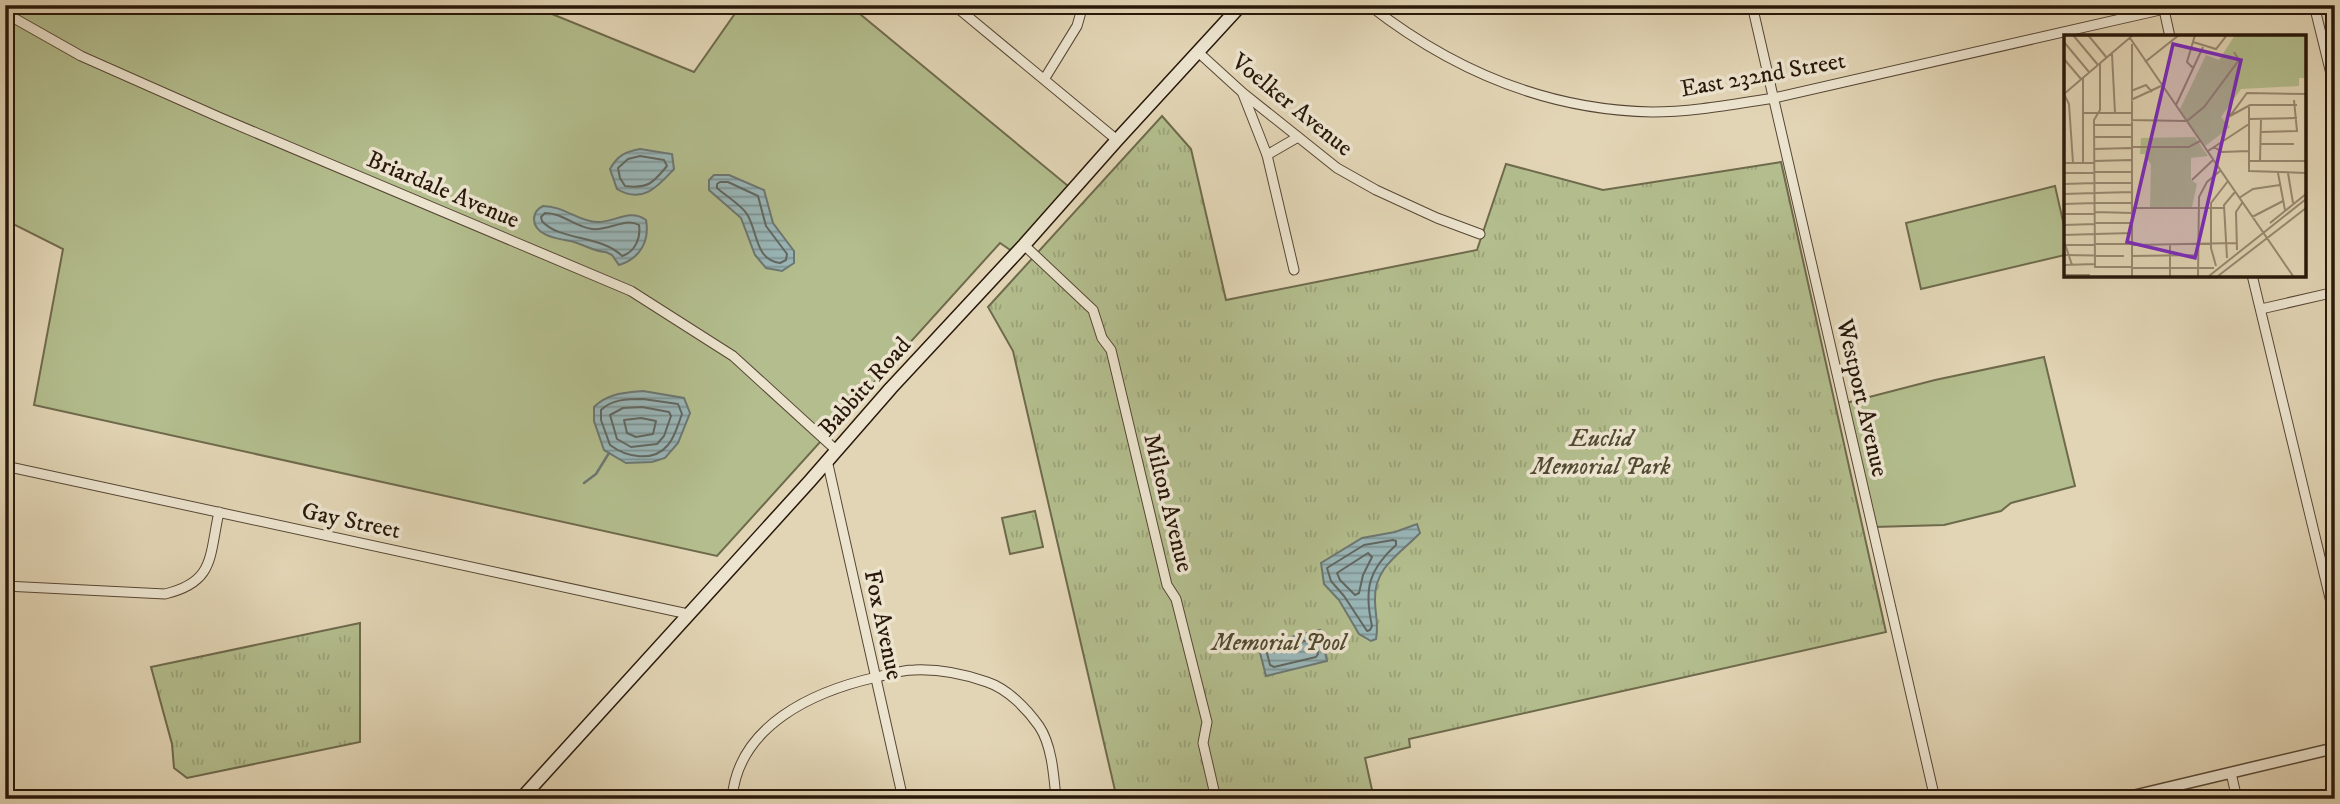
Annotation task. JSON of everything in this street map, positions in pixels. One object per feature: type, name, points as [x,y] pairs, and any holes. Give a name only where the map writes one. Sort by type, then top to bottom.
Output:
[{"type":"main road","name":"Babbitt Road","points":[[521,799],[1241,5]]},
{"type":"street","points":[[954,5],[1117,140]]},
{"type":"street","points":[[1045,78],[1077,26],[1083,5]]},
{"type":"street","name":"East 232nd Street","points":[[1369,5],[1401,30],[1462,66],[1538,96],[1585,105],[1652,112],[1717,107],[1773,98],[2182,5]]},
{"type":"street","name":"Westport Avenue","points":[[1752,5],[1935,799]]},
{"type":"street","points":[[2314,5],[2335,90]]},
{"type":"street","points":[[2163,8],[2170,35]]},
{"type":"street","name":"Briardale Avenue","points":[[5,18],[12,17],[81,56],[221,118],[631,291],[733,356],[831,455]]},
{"type":"street","name":"Voelker Avenue","points":[[1198,52],[1323,159],[1376,190],[1479,234]]},
{"type":"street","points":[[1243,93],[1267,155],[1294,270]]},
{"type":"street","points":[[1267,155],[1298,137]]},
{"type":"street","name":"Milton Avenue","points":[[1024,246],[1093,310],[1102,338],[1111,350],[1165,579],[1176,599],[1207,722],[1203,743],[1216,799]]},
{"type":"street","points":[[2252,276],[2335,619]]},
{"type":"street","points":[[2260,309],[2335,292]]},
{"type":"street","name":"Fox Avenue","points":[[831,455],[875,678],[903,799]]},
{"type":"street","name":"Gay Street","points":[[5,466],[688,614]]},
{"type":"street","points":[[5,586],[165,594],[184,590],[201,578],[219,512]]},
{"type":"street","points":[[732,799],[734,784],[750,748],[775,721],[810,698],[912,669],[951,672],[989,682],[1019,702],[1041,729],[1053,767],[1056,799]]},
{"type":"street","points":[[2120,799],[2335,748]]},
{"type":"street","points":[[2231,772],[2237,799]]},
{"type":"green space","points":[[5,5],[530,5],[694,72],[741,5],[849,5],[1073,190],[1016,254],[1000,243],[717,556],[34,405],[63,249],[5,220]]},
{"type":"green space","name":"Euclid Memorial Park","points":[[1162,116],[1191,149],[1226,300],[1477,250],[1506,164],[1603,190],[1781,162],[1886,632],[1409,739],[1410,747],[1365,758],[1374,799],[1117,799],[1013,351],[988,307]]},
{"type":"green space","points":[[2055,186],[2064,226],[2064,255],[1921,289],[1906,223]]},
{"type":"green space","points":[[2044,357],[2075,486],[2011,503],[2001,511],[1944,525],[1874,527],[1846,403],[1935,380]]},
{"type":"green space","points":[[1035,511],[1043,547],[1010,554],[1002,518]]},
{"type":"green space","points":[[360,623],[360,742],[187,778],[174,768],[172,744],[151,667]]},
{"type":"water","points":[[640,149],[672,154],[674,169],[650,191],[635,195],[617,189],[610,169],[622,155]]},
{"type":"water","points":[[714,175],[729,175],[764,190],[773,223],[794,251],[794,263],[782,271],[766,268],[755,255],[741,218],[709,190],[709,180]]},
{"type":"water","points":[[543,206],[558,208],[590,221],[603,222],[634,215],[640,217],[646,220],[647,228],[642,248],[632,259],[619,265],[612,255],[606,252],[549,236],[535,224],[534,216]]},
{"type":"water","points":[[643,391],[684,398],[690,413],[678,443],[665,458],[652,462],[626,463],[604,450],[594,421],[594,407],[611,396]]},
{"type":"water","points":[[1417,524],[1420,533],[1390,562],[1379,579],[1375,600],[1377,634],[1376,639],[1371,641],[1359,634],[1339,600],[1324,584],[1321,563],[1362,538],[1395,532]]},
{"type":"water","points":[[1320,630],[1327,661],[1266,676],[1258,645]]},
{"type":"waterway","points":[[584,483],[596,474],[609,453]]},
{"type":"park label","name":"Memorial Pool","points":[[1279,643]]}]
